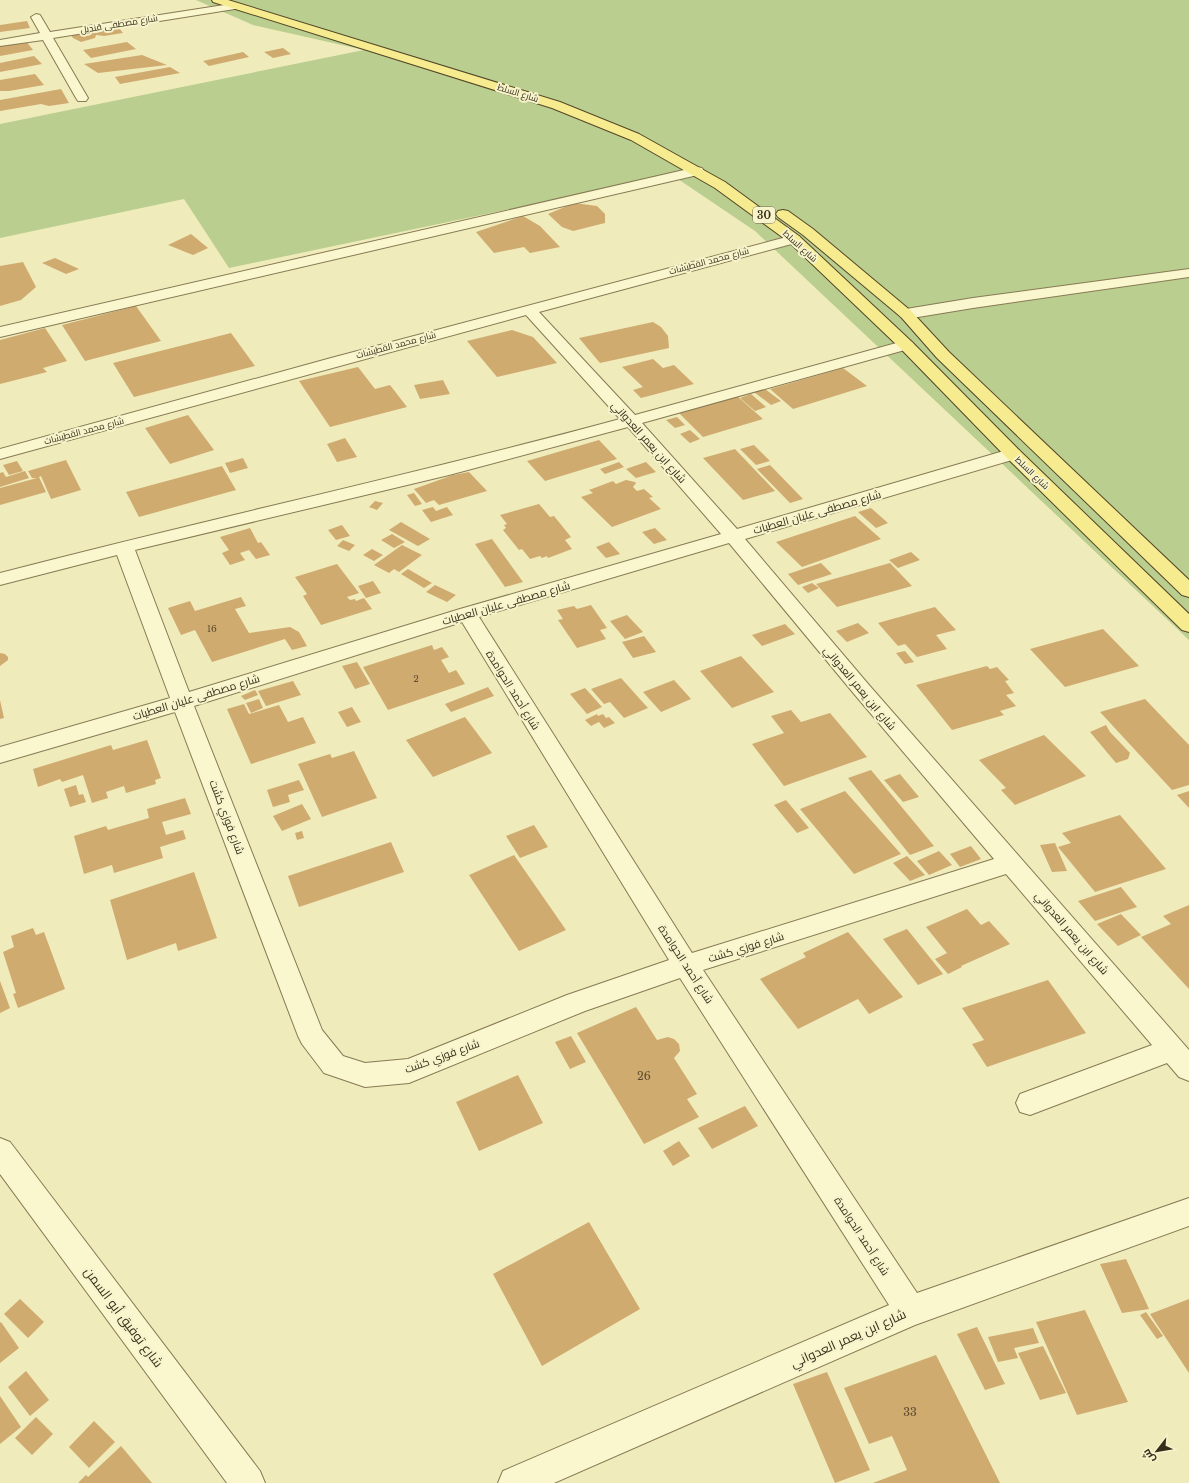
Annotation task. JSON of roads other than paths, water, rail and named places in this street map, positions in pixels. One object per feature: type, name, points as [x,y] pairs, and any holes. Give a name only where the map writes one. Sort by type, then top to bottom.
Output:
[{"type":"main road","name":"شارع السلط","points":[[217,0],[240,3],[474,69],[558,96],[611,116],[702,161],[762,199],[808,232],[906,314],[943,355],[1189,591]]},
{"type":"main road","name":"شارع السلط","points":[[240,3],[556,105],[634,137],[697,171],[752,207],[794,239],[906,345],[1013,454],[1189,625]]},
{"type":"street","name":"شارع مصطفى قنديل","points":[[0,43],[240,3]]},
{"type":"street","points":[[36,16],[82,98]]},
{"type":"street","points":[[0,332],[697,171]]},
{"type":"street","name":"شارع محمد القطيشات","points":[[0,454],[794,239]]},
{"type":"street","points":[[906,314],[973,303],[1189,273]]},
{"type":"street","points":[[1169,276],[1184,287]]},
{"type":"street","name":"شارع ابن يعمر العدواني","points":[[529,310],[631,421],[733,536],[862,690],[1181,1059]]},
{"type":"street","points":[[0,579],[124,547],[443,471],[906,345]]},
{"type":"street","name":"شارع مصطفى عليان العطيات","points":[[0,755],[182,702],[466,614],[1013,454]]},
{"type":"street","name":"شارع فوزي كشت","points":[[124,547],[311,1036],[334,1065],[365,1075],[409,1071],[576,1003],[686,965],[1011,863]]},
{"type":"street","name":"شارع أحمد الحوامدة","points":[[466,614],[686,965],[911,1311]]},
{"type":"street","points":[[1030,1103],[1181,1059]]},
{"type":"street","name":"شارع توفيق أبو السمن","points":[[0,1151],[248,1483]]},
{"type":"street","name":"شارع ابن يعمر العدواني","points":[[516,1483],[911,1311],[1189,1212]]}]
